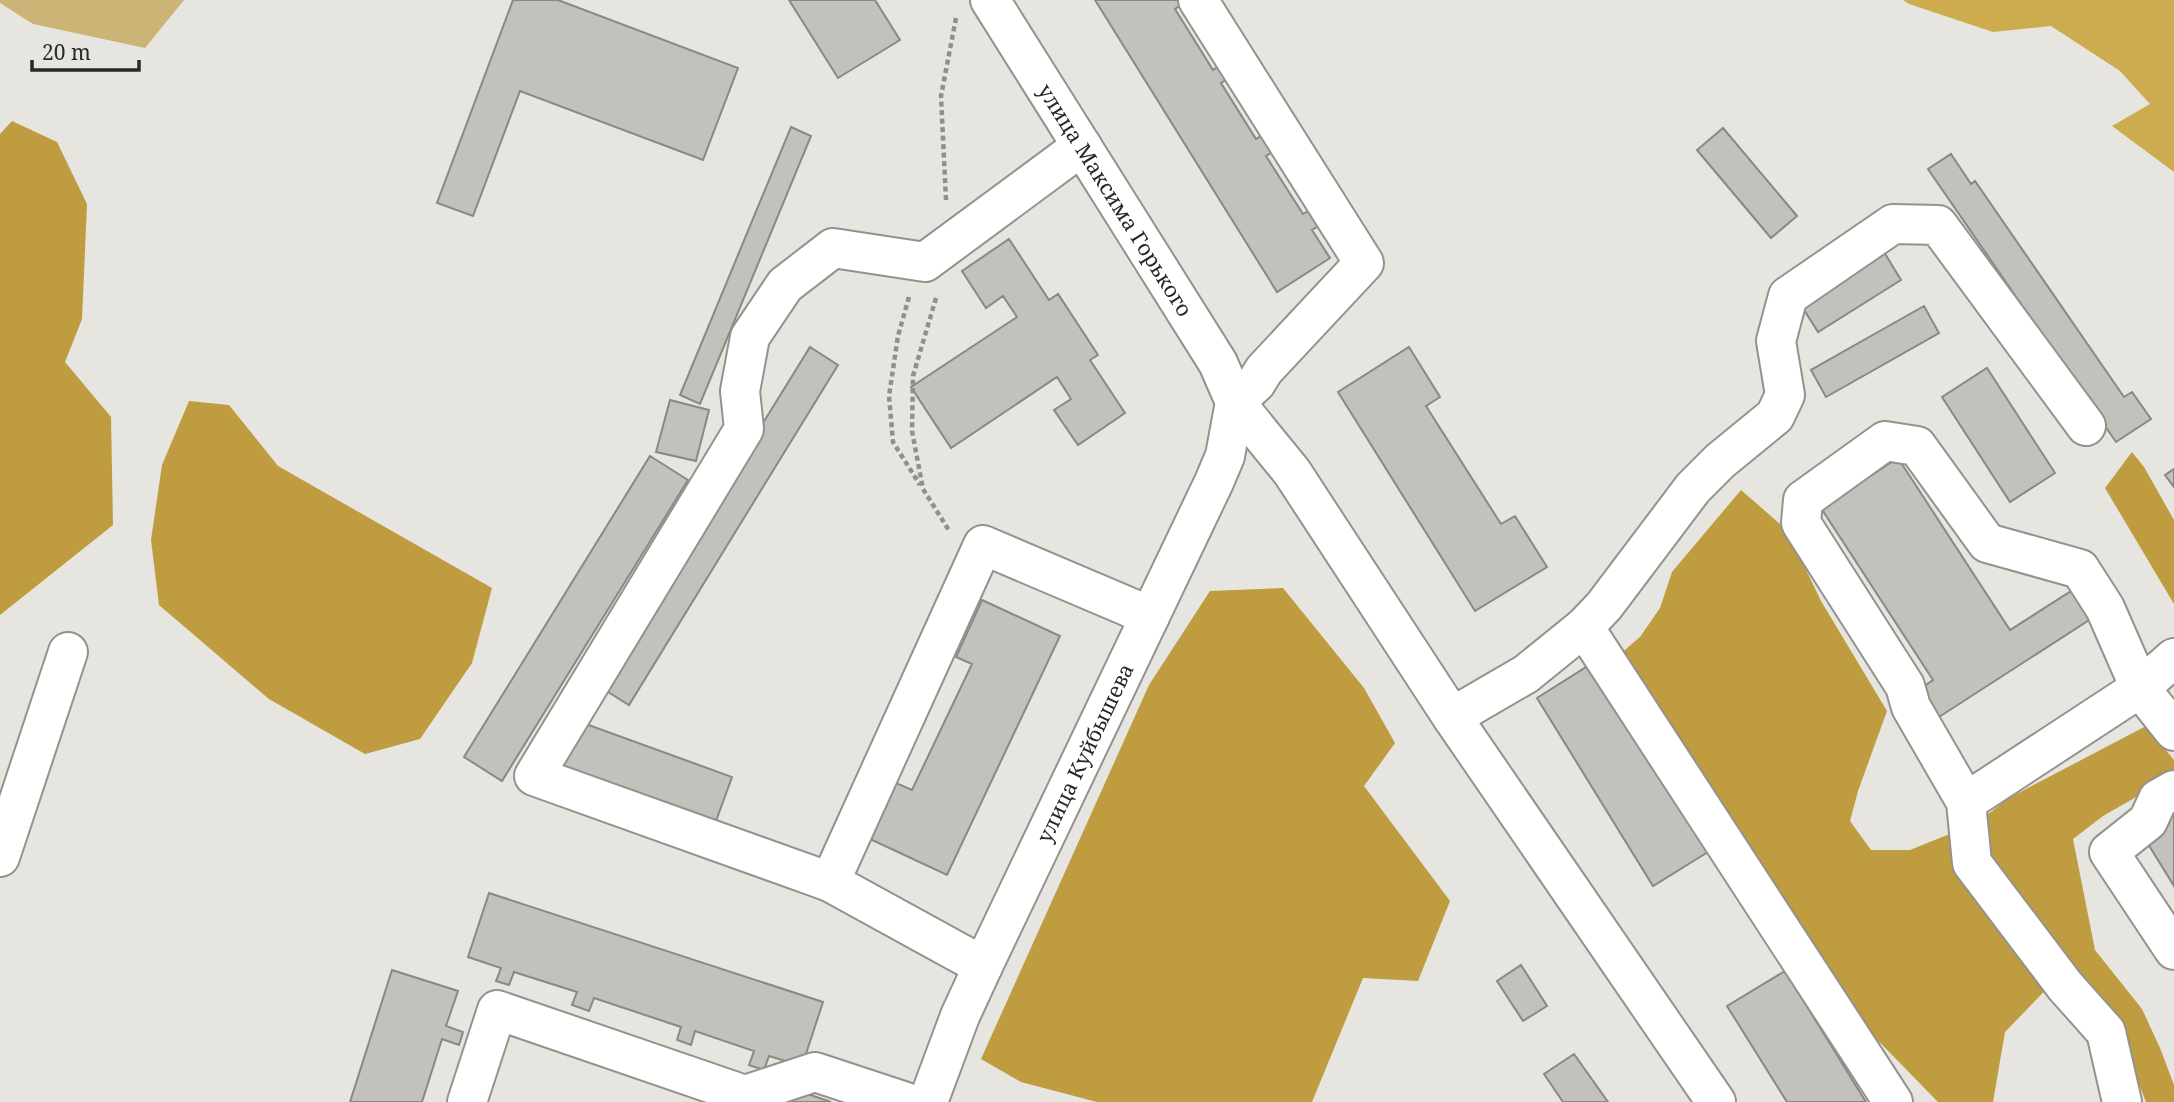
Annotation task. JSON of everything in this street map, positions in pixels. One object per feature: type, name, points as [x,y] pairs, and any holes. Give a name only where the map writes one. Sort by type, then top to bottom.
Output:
[{"type":"street","name":"улица Максима Горького","points":[[990,0],[1218,363],[1235,402],[1292,472],[1452,717],[1716,1102]]},
{"type":"street","points":[[1198,0],[1364,263],[1264,370],[1256,383],[1235,402]]},
{"type":"street","points":[[983,966],[830,882],[534,776],[744,429],[740,391],[750,337],[785,285],[833,248],[925,262],[1082,146]]},
{"type":"street","points":[[1452,717],[1526,674],[1584,627],[1604,606],[1693,488],[1720,461],[1776,416],[1786,395],[1776,341],[1788,296],[1893,224],[1938,225],[2086,426]]},
{"type":"street","name":"улица Куйбышева","points":[[928,1102],[960,1016],[1225,456],[1235,402]]},
{"type":"street","points":[[2122,1102],[2106,1032],[2065,986],[1972,863],[1966,802],[1911,707],[1905,686],[1801,523],[1803,500],[1885,442],[1917,446],[1987,543],[2080,569],[2105,608],[2140,688],[2174,731]]},
{"type":"street","points":[[830,882],[982,545],[1150,616]]},
{"type":"street","points":[[1584,627],[1894,1102]]},
{"type":"street","points":[[0,857],[68,652]]},
{"type":"street","points":[[1966,802],[2140,688],[2174,658]]},
{"type":"street","points":[[2174,790],[2158,799],[2148,821],[2109,852],[2174,950]]},
{"type":"street","points":[[467,1102],[497,1010],[744,1098],[815,1072],[906,1102]]},
{"type":"path","points":[[923,489],[893,442],[889,396],[898,336],[912,289],[925,262]]},
{"type":"shaded area","points":[[0,0],[184,0],[145,48],[33,24],[0,3]]},
{"type":"shaded area","points":[[1903,0],[2174,0],[2174,172],[2112,126],[2150,104],[2120,71],[2051,26],[1993,32]]},
{"type":"shaded area","points":[[12,121],[57,142],[87,204],[82,319],[65,362],[111,417],[113,525],[0,615],[0,134]]},
{"type":"shaded area","points":[[189,401],[229,405],[278,466],[492,588],[472,663],[420,739],[365,754],[269,699],[159,605],[151,540],[162,465]]},
{"type":"shaded area","points":[[2132,452],[2144,467],[2174,520],[2174,604],[2105,488]]},
{"type":"shaded area","points":[[1741,490],[1787,530],[1821,601],[1887,711],[1850,821],[1871,850],[1910,850],[1977,823],[2007,799],[2146,726],[2174,760],[2174,769],[2164,781],[2103,816],[2073,839],[2095,950],[2142,1009],[2174,1085],[2174,1102],[2146,1102],[2107,1002],[2063,972],[2005,1032],[1993,1102],[1938,1102],[1854,1016],[1619,655],[1640,637],[1660,608],[1672,572]]},
{"type":"shaded area","points":[[1283,588],[1364,688],[1395,743],[1364,786],[1450,901],[1418,981],[1363,978],[1312,1102],[1097,1102],[1021,1082],[981,1059],[1149,685],[1210,591]]},
{"type":"building","points":[[513,0],[558,0],[738,68],[703,160],[520,91],[473,216],[437,203]]},
{"type":"building","points":[[789,0],[875,0],[900,40],[838,78]]},
{"type":"building","points":[[1095,0],[1179,0],[1182,4],[1175,9],[1213,70],[1220,65],[1228,79],[1221,83],[1256,139],[1264,134],[1274,151],[1266,156],[1303,214],[1310,210],[1320,225],[1312,230],[1330,258],[1277,292]]},
{"type":"building","points":[[791,127],[811,136],[700,404],[680,395]]},
{"type":"building","points":[[1723,128],[1797,216],[1771,238],[1697,150]]},
{"type":"building","points":[[1951,154],[1971,184],[1975,181],[2124,397],[2132,392],[2151,419],[2116,442],[1928,169]]},
{"type":"building","points":[[1009,239],[1049,300],[1058,294],[1098,355],[1090,360],[1125,413],[1078,445],[1054,410],[1071,399],[1057,377],[951,448],[911,387],[1017,317],[1003,296],[986,308],[962,271]]},
{"type":"building","points":[[1884,252],[1901,280],[1818,332],[1801,305]]},
{"type":"building","points":[[1924,306],[1939,333],[1826,397],[1811,370]]},
{"type":"building","points":[[810,347],[838,365],[629,705],[600,687]]},
{"type":"building","points":[[1409,347],[1440,397],[1426,406],[1501,524],[1515,516],[1547,567],[1475,611],[1338,392]]},
{"type":"building","points":[[1987,368],[2055,473],[2010,502],[1942,397]]},
{"type":"building","points":[[670,400],[709,410],[696,461],[656,452]]},
{"type":"building","points":[[650,456],[688,480],[502,781],[464,757]]},
{"type":"building","points":[[1898,458],[2010,630],[2079,586],[2097,615],[1939,717],[1920,689],[1933,680],[1821,508]]},
{"type":"building","points":[[2174,469],[2174,487],[2165,475]]},
{"type":"building","points":[[982,600],[1060,636],[947,875],[870,839],[896,783],[912,790],[972,664],[956,657]]},
{"type":"building","points":[[1591,664],[1708,852],[1653,886],[1537,698]]},
{"type":"building","points":[[572,719],[732,777],[716,821],[556,764]]},
{"type":"building","points":[[2174,803],[2174,886],[2145,839],[2169,824],[2161,811]]},
{"type":"building","points":[[489,893],[823,1002],[802,1066],[769,1056],[764,1070],[749,1065],[754,1051],[695,1031],[691,1045],[677,1040],[681,1027],[594,998],[589,1011],[572,1005],[577,992],[514,972],[509,985],[496,981],[501,968],[468,957]]},
{"type":"building","points":[[1521,965],[1547,1006],[1523,1021],[1497,981]]},
{"type":"building","points":[[392,970],[458,991],[446,1026],[463,1032],[459,1045],[442,1039],[422,1102],[350,1102]]},
{"type":"building","points":[[1785,971],[1866,1102],[1787,1102],[1727,1006]]},
{"type":"building","points":[[1574,1054],[1608,1102],[1563,1102],[1544,1074]]},
{"type":"building","points":[[793,1089],[831,1102],[789,1102]]}]
